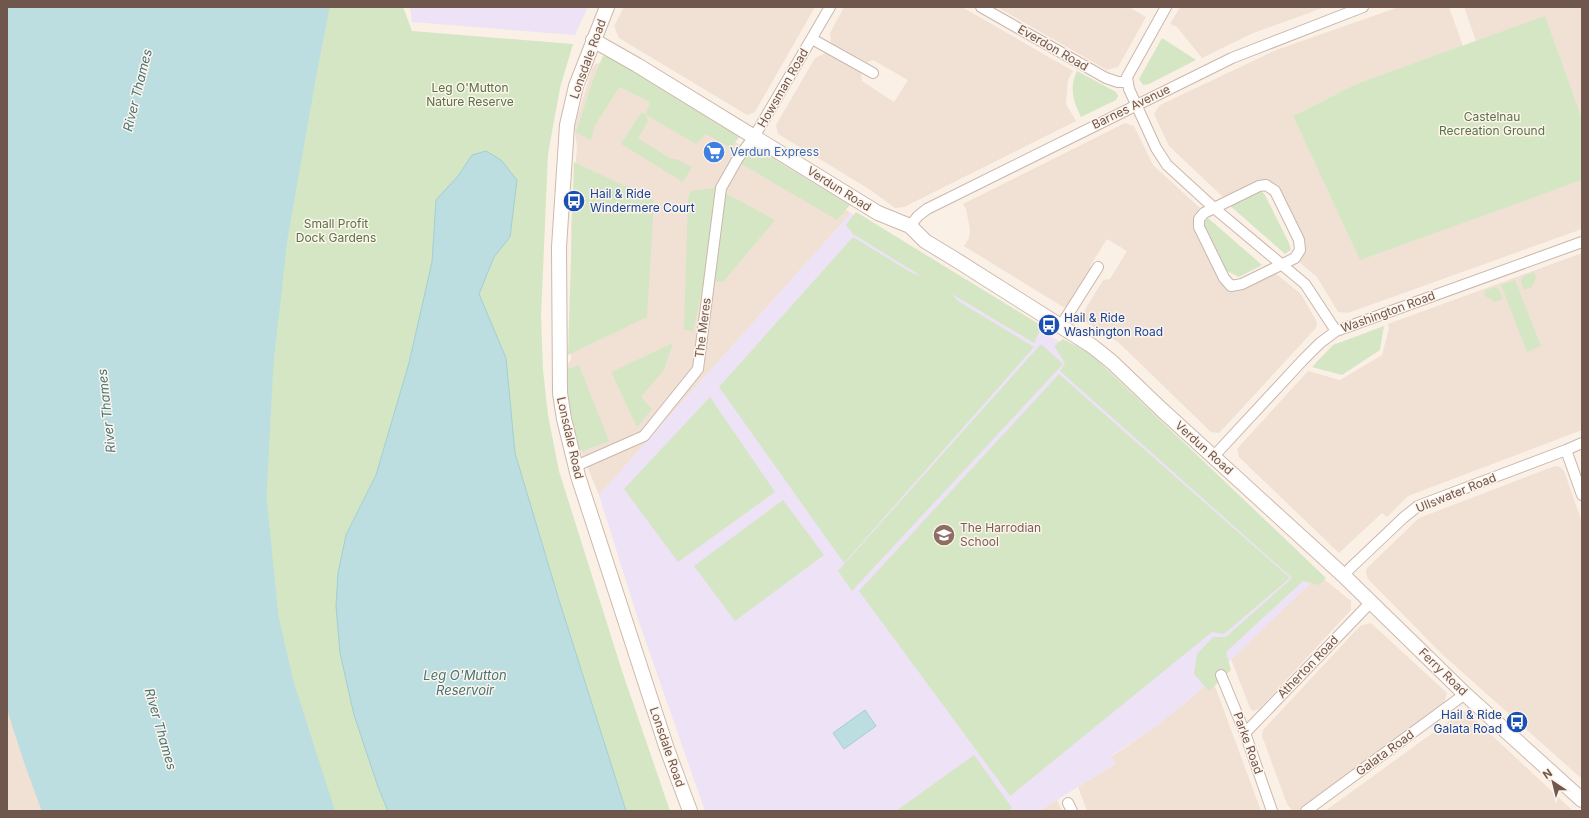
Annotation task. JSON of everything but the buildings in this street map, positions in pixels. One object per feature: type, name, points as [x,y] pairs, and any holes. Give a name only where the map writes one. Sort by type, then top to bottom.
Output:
[{"type":"street","name":"Lonsdale Road","points":[[607,7],[576,86],[567,125],[559,247],[560,393],[564,419],[576,466],[667,750],[690,811]]},
{"type":"street","name":"Howsman Road","points":[[754,137],[830,7]]},
{"type":"street","name":"Everdon Road","points":[[981,7],[1106,78],[1118,82],[1126,82]]},
{"type":"street","points":[[1166,7],[1128,72],[1126,82],[1161,157],[1174,172],[1214,208],[1305,284],[1336,331]]},
{"type":"street","name":"Barnes Avenue","points":[[910,226],[918,216],[927,209],[1136,104],[1256,48],[1363,7]]},
{"type":"street","name":"Howsman Road","points":[[812,39],[873,73]]},
{"type":"street","name":"Verdun Road","points":[[593,40],[878,213],[910,226],[935,248],[1092,346],[1112,362],[1342,575]]},
{"type":"street","name":"The Meres","points":[[576,466],[644,436],[698,369],[721,188],[738,158],[754,137]]},
{"type":"street","points":[[1266,185],[1275,192],[1299,240],[1300,250],[1295,258],[1242,284],[1231,286],[1224,278],[1199,227],[1199,219],[1204,213],[1214,208],[1259,186],[1266,185]]},
{"type":"street","name":"Washington Road","points":[[1214,456],[1320,342],[1336,331],[1582,242]]},
{"type":"street","points":[[1060,327],[1098,267]]},
{"type":"street","name":"Ullswater Road","points":[[1342,575],[1418,506],[1582,444]]},
{"type":"street","points":[[1566,450],[1582,495]]},
{"type":"street","name":"Ferry Road","points":[[1342,575],[1465,694],[1582,800]]},
{"type":"street","name":"Atherton Road","points":[[1245,733],[1371,602]]},
{"type":"street","name":"Parke Road","points":[[1222,675],[1245,733],[1272,811]]},
{"type":"street","name":"Galata Road","points":[[1306,811],[1465,694]]},
{"type":"shaded area","points":[[410,7],[588,7],[575,35],[412,22]]},
{"type":"shaded area","points":[[624,7],[815,7],[755,112],[747,115],[619,38],[614,26]]},
{"type":"shaded area","points":[[844,7],[962,7],[1073,71],[1068,80],[1066,104],[1076,121],[904,207],[895,208],[869,189],[778,134],[776,125],[815,58],[826,53],[861,73],[862,81],[894,102],[908,80],[873,60],[867,62],[831,43],[830,33]]},
{"type":"shaded area","points":[[997,7],[1129,7],[1146,17],[1118,67],[1107,70]]},
{"type":"shaded area","points":[[1180,7],[1325,7],[1251,34],[1202,58],[1177,27],[1170,24]]},
{"type":"shaded area","points":[[1399,7],[1449,7],[1463,46],[1356,84],[1293,116],[1360,259],[1582,180],[1582,229],[1348,313],[1338,312],[1317,277],[1298,261],[1304,251],[1275,187],[1268,181],[1260,180],[1223,197],[1169,146],[1154,114],[1160,105],[1276,50]]},
{"type":"shaded area","points":[[1464,7],[1582,7],[1582,118],[1545,17],[1476,41]]},
{"type":"shaded area","points":[[605,62],[851,213],[599,495],[575,437],[565,370],[571,359],[571,224],[577,147],[574,127],[592,69],[595,64]]},
{"type":"shaded area","points":[[1125,123],[1134,126],[1153,165],[1201,209],[1197,213],[1195,221],[1227,286],[1275,273],[1301,294],[1317,322],[1316,328],[1219,433],[1211,432],[1118,342],[1087,323],[1083,313],[1103,280],[1110,279],[1127,251],[1107,239],[1090,266],[1093,277],[1075,307],[1063,307],[964,246],[969,238],[970,230],[966,209],[963,204]]},
{"type":"shaded area","name":"The Harrodian School","points":[[851,213],[1101,367],[1319,575],[1190,699],[1155,727],[1111,756],[1115,764],[1039,811],[705,811],[639,622],[599,495]]},
{"type":"shaded area","points":[[1582,253],[1582,430],[1408,496],[1387,517],[1382,513],[1339,553],[1239,457],[1237,449],[1308,371],[1340,380],[1382,355],[1389,328],[1388,324]]},
{"type":"shaded area","points":[[1555,466],[1560,467],[1564,471],[1582,522],[1582,779],[1443,655],[1368,579],[1366,573],[1367,568],[1419,518]]},
{"type":"shaded area","points":[[1319,575],[1351,601],[1351,610],[1259,709],[1253,711],[1250,708],[1231,659]]},
{"type":"shaded area","points":[[1371,623],[1447,693],[1444,703],[1299,810],[1292,810],[1287,804],[1262,737],[1263,730],[1360,626]]},
{"type":"shaded area","points":[[1212,678],[1261,811],[1087,811],[1078,787],[1115,764],[1111,757],[1155,727],[1190,699]]},
{"type":"shaded area","points":[[7,700],[26,758],[35,759],[54,811],[7,811]]},
{"type":"shaded area","points":[[1463,711],[1468,713],[1573,811],[1325,811]]},
{"type":"shaded area","points":[[1057,800],[1062,811],[1039,811]]},
{"type":"green space","points":[[318,7],[403,7],[412,31],[573,44],[560,88],[548,154],[541,317],[543,370],[548,415],[559,471],[622,671],[670,811],[626,811],[559,600],[515,453],[506,358],[479,294],[494,257],[510,237],[472,155],[458,176],[436,201],[432,262],[409,363],[376,475],[346,535],[378,787],[388,811],[322,810],[282,683],[267,617],[255,497],[262,363],[276,238]]},
{"type":"green space","name":"Castelnau Recreation Ground","points":[[1545,16],[1582,118],[1582,180],[1360,260],[1293,116],[1356,84]]},
{"type":"green space","points":[[1162,38],[1196,60],[1149,84],[1143,85],[1139,79]]},
{"type":"green space","points":[[603,56],[614,59],[740,136],[731,148],[706,134],[696,144],[646,115],[648,122],[638,138],[671,159],[676,159],[692,167],[683,182],[621,144],[641,113],[646,114],[650,102],[619,87],[594,127],[590,140],[576,132],[594,77]]},
{"type":"green space","points":[[1077,71],[1116,92],[1118,96],[1116,100],[1081,117],[1073,94],[1073,83]]},
{"type":"green space","points":[[752,146],[850,205],[837,220],[740,163]]},
{"type":"green space","points":[[574,162],[654,200],[647,317],[568,355]]},
{"type":"green space","points":[[716,188],[775,220],[723,282],[704,280],[693,332],[684,329],[688,199],[690,191]]},
{"type":"green space","points":[[1255,191],[1261,191],[1265,195],[1289,243],[1291,250],[1285,254],[1228,204]]},
{"type":"green space","points":[[856,212],[1042,326],[1034,343],[952,294],[958,301],[1034,347],[844,563],[719,387],[853,237],[912,273],[921,276],[853,234],[846,225]]},
{"type":"green space","points":[[1208,218],[1262,265],[1239,277],[1227,271],[1204,226],[1204,221]]},
{"type":"green space","points":[[1534,272],[1536,277],[1532,287],[1524,290],[1521,281],[1523,276]]},
{"type":"green space","points":[[1515,280],[1541,346],[1527,352],[1501,285]]},
{"type":"green space","points":[[1494,287],[1499,289],[1503,299],[1495,302],[1485,296],[1484,291]]},
{"type":"green space","points":[[1384,326],[1380,350],[1342,375],[1312,367],[1333,345]]},
{"type":"green space","points":[[1063,339],[1091,354],[1326,578],[1319,585],[1303,581],[1226,652],[1231,670],[1209,691],[1194,674],[1197,654],[1213,637],[1226,637],[1292,578],[1060,371],[1065,363],[1054,346]]},
{"type":"green space","points":[[673,343],[664,370],[641,397],[652,409],[637,427],[611,372]]},
{"type":"green space","points":[[1041,344],[1063,364],[852,591],[838,571]]},
{"type":"green space","points":[[579,365],[609,441],[583,451],[579,449],[571,420],[566,390],[565,370]]},
{"type":"green space","points":[[1059,374],[1290,578],[1224,634],[1212,632],[1010,796],[859,591]]},
{"type":"green space","points":[[710,397],[775,492],[678,562],[624,489]]},
{"type":"green space","points":[[783,500],[824,555],[735,621],[694,566]]},
{"type":"green space","points":[[974,755],[1012,808],[1008,811],[896,811]]},
{"type":"water","name":"River Thames","points":[[7,7],[318,7],[276,238],[262,363],[255,497],[267,617],[282,683],[323,811],[54,811],[35,759],[7,672]]},
{"type":"water","name":"Leg O'Mutton Reservoir","points":[[486,151],[501,160],[517,180],[510,237],[494,257],[479,294],[506,358],[515,453],[559,600],[626,811],[388,811],[378,787],[354,715],[340,653],[336,606],[338,573],[346,535],[376,475],[409,363],[432,262],[436,200],[458,176],[472,155]]},
{"type":"water","points":[[865,710],[876,726],[844,749],[833,733]]},
{"type":"waterway","points":[[318,7],[276,238],[262,363],[255,497],[267,617],[282,683],[323,811]]},
{"type":"waterway","points":[[7,672],[35,759],[54,811]]},
{"type":"place","name":"Verdun Express","points":[[714,152]]},
{"type":"place","name":"Hail & Ride Windermere Court","points":[[574,201]]},
{"type":"place","name":"Hail & Ride Washington Road","points":[[1049,325]]},
{"type":"place","name":"The Harrodian School","points":[[944,535]]},
{"type":"place","name":"Hail & Ride Galata Road","points":[[1517,722]]},
{"type":"park label","name":"Leg O'Mutton Nature Reserve","points":[[470,95]]},
{"type":"park label","name":"Small Profit Dock Gardens","points":[[336,231]]}]
